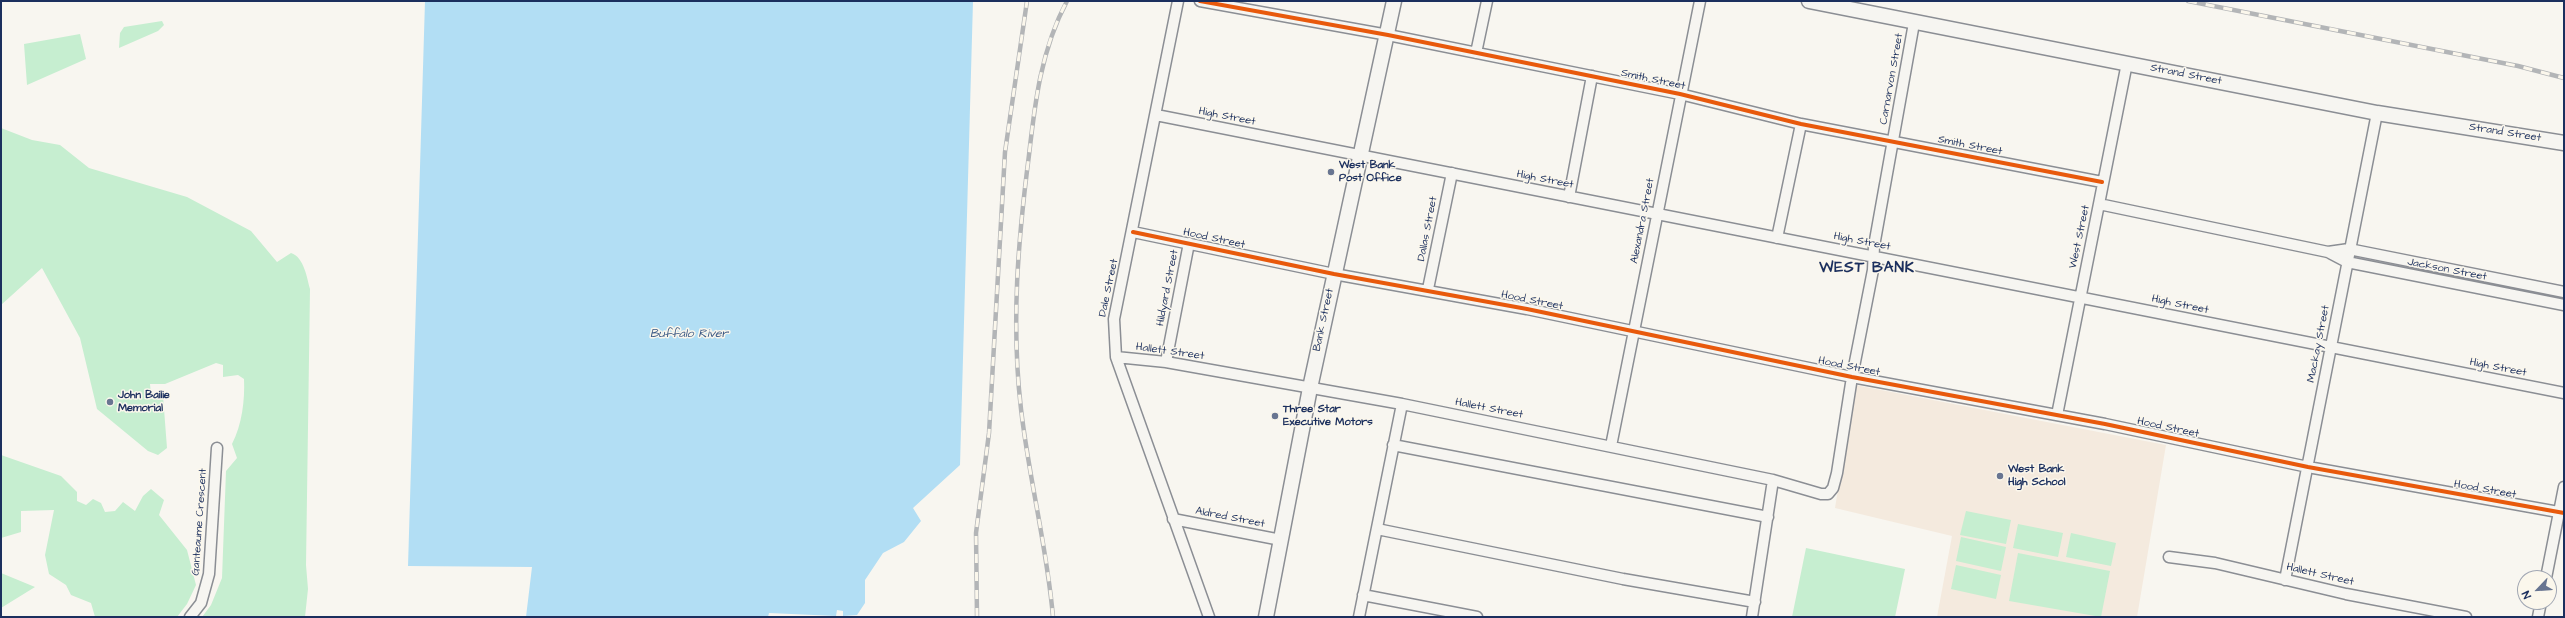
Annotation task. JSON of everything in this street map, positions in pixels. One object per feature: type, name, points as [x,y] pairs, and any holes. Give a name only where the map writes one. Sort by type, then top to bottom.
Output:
[{"type":"street","name":"Dale Street","points":[[1178,1],[1133,232],[1114,319],[1116,357],[1209,617]]},
{"type":"street","name":"Smith Street","points":[[1200,1],[1388,35],[1680,94],[1801,124],[1894,140],[2102,182]]},
{"type":"street","name":"Bank Street","points":[[1266,617],[1310,388],[1388,35],[1394,1]]},
{"type":"street","points":[[1476,53],[1487,1]]},
{"type":"street","name":"Alexandra Street","points":[[1611,446],[1680,94],[1700,1]]},
{"type":"street","name":"Strand Street","points":[[1809,1],[1914,23],[2377,112],[2564,143]]},
{"type":"street","name":"Carnarvon Street","points":[[1837,470],[1874,256],[1874,246],[1914,23]]},
{"type":"street","name":"West Street","points":[[2057,415],[2079,297],[2127,63]]},
{"type":"street","points":[[1569,197],[1592,76]]},
{"type":"street","name":"Mackay Street","points":[[2285,580],[2377,112]]},
{"type":"street","name":"High Street","points":[[1156,115],[2564,393]]},
{"type":"street","points":[[1777,238],[1801,124]]},
{"type":"street","name":"Dallas Street","points":[[1428,289],[1452,173]]},
{"type":"street","name":"Jackson Street","points":[[2099,204],[2328,252],[2347,262],[2564,305]]},
{"type":"street","name":"Hood Street","points":[[1133,232],[1334,274],[1428,289],[1852,377],[2057,415],[2308,467],[2561,512]]},
{"type":"street","name":"Hildyard Street","points":[[1166,362],[1189,243]]},
{"type":"street","name":"Jackson Street","points":[[2328,252],[2349,249],[2564,292]]},
{"type":"street","name":"Hallett Street","points":[[1116,357],[1166,362],[1402,404],[1773,480],[1826,494],[1833,488],[1837,470]]},
{"type":"street","points":[[1359,617],[1402,404]]},
{"type":"street","points":[[1393,445],[1768,517]]},
{"type":"street","name":"Ganteaume Crescent","points":[[190,617],[201,603],[209,574],[217,448]]},
{"type":"street","points":[[1752,617],[1773,480]]},
{"type":"street","points":[[2548,570],[2561,512],[2564,487]]},
{"type":"street","name":"Aldred Street","points":[[1173,519],[1281,540]]},
{"type":"street","points":[[1377,529],[1623,579],[1755,602]]},
{"type":"street","name":"Hallett Street","points":[[2169,557],[2215,563],[2346,594],[2466,617]]},
{"type":"street","points":[[1363,595],[1477,617]]},
{"type":"shaded area","name":"West Bank High School","points":[[1855,385],[2166,445],[2137,617],[1937,617],[1952,536],[1835,508]]},
{"type":"green space","points":[[162,21],[164,25],[158,31],[119,48],[120,33],[124,27]]},
{"type":"green space","points":[[80,34],[86,59],[27,85],[24,44]]},
{"type":"green space","points":[[1,128],[32,140],[60,145],[89,168],[187,197],[251,231],[277,262],[291,253],[295,255],[302,263],[310,289],[306,565],[308,589],[305,617],[202,617],[211,605],[222,578],[226,471],[237,458],[232,444],[238,429],[242,412],[244,379],[238,375],[223,377],[223,365],[216,363],[165,384],[150,384],[151,394],[163,396],[167,448],[158,455],[148,451],[97,409],[80,338],[42,268],[1,305]]},
{"type":"green space","points":[[1,455],[61,476],[77,492],[77,501],[86,505],[93,499],[101,503],[105,512],[115,511],[123,502],[135,511],[143,496],[151,489],[164,500],[159,515],[187,550],[196,585],[187,604],[177,617],[95,617],[91,603],[71,595],[66,585],[49,574],[45,555],[54,510],[21,511],[21,532],[1,538]]},
{"type":"green space","points":[[1966,511],[2011,520],[2006,544],[1960,535]]},
{"type":"green space","points":[[2018,524],[2063,533],[2058,557],[2013,548]]},
{"type":"green space","points":[[2071,533],[2116,543],[2111,566],[2066,557]]},
{"type":"green space","points":[[1961,537],[2006,547],[2001,571],[1956,561]]},
{"type":"green space","points":[[1806,548],[1905,569],[1895,617],[1792,617]]},
{"type":"green space","points":[[2018,553],[2110,571],[2101,617],[2009,601]]},
{"type":"green space","points":[[1956,565],[2001,575],[1996,599],[1951,589]]},
{"type":"green space","points":[[1,573],[35,587],[1,608]]},
{"type":"water","name":"Buffalo River","points":[[425,1],[973,1],[960,465],[913,508],[921,521],[904,542],[883,553],[865,580],[865,603],[857,615],[843,616],[843,611],[837,610],[836,616],[769,613],[768,617],[526,617],[532,567],[408,566]]},
{"type":"railway","points":[[977,617],[976,533],[989,433],[1005,152],[1027,1]]},
{"type":"railway","points":[[1053,617],[1047,565],[1024,435],[1018,377],[1016,314],[1022,219],[1031,135],[1040,76],[1051,38],[1067,1]]},
{"type":"railway","points":[[2188,1],[2518,66],[2564,78]]},
{"type":"cycle path","points":[[1200,1],[1388,35],[1680,94],[1801,124],[2102,182]]},
{"type":"cycle path","points":[[1133,232],[1334,274],[1527,309],[1852,377],[2105,424],[2308,467],[2564,513]]},
{"type":"place","name":"West Bank Post Office","points":[[1331,172]]},
{"type":"place","name":"John Bailie Memorial","points":[[110,402]]},
{"type":"place","name":"Three Star Executive Motors","points":[[1275,416]]},
{"type":"place","name":"West Bank High School","points":[[2000,476]]},
{"type":"district","name":"WEST BANK","points":[[1867,269]]}]
